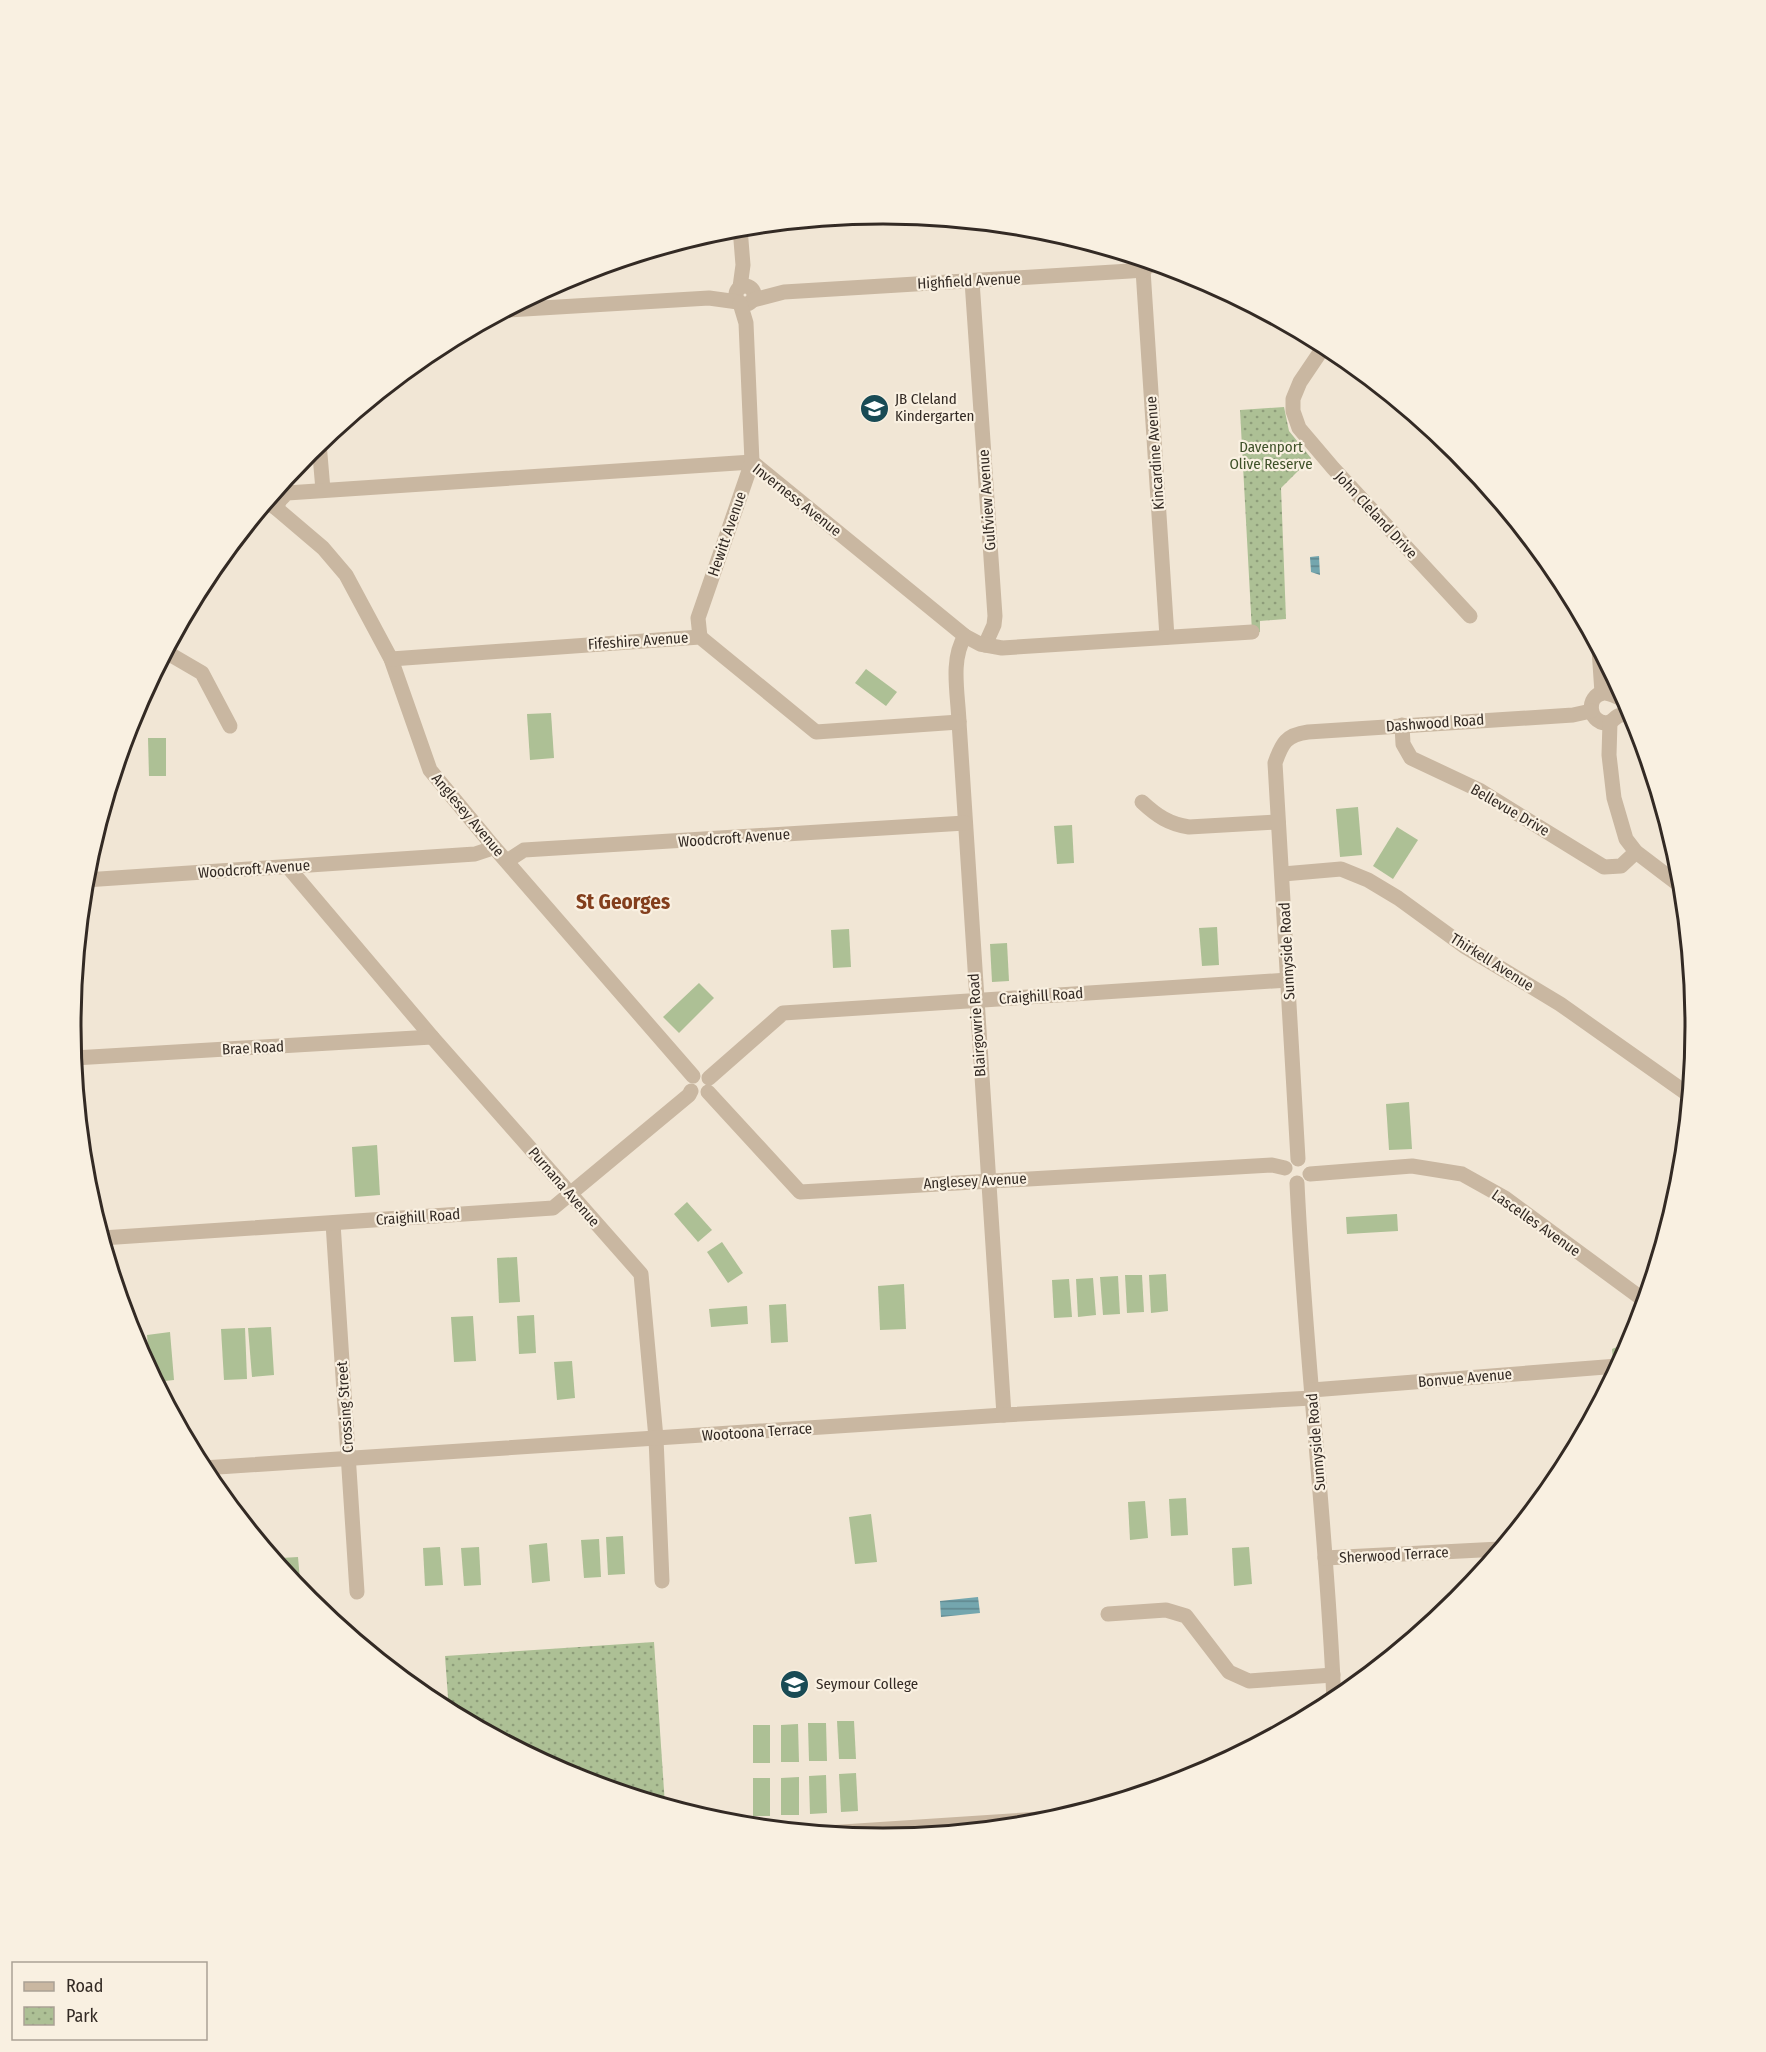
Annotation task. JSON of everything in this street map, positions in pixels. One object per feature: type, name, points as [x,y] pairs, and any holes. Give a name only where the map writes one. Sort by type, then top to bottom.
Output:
[{"type":"street","name":"Hewitt Avenue","points":[[700,637],[698,618],[752,462],[741,237]]},
{"type":"street","name":"Highfield Avenue","points":[[524,309],[972,281],[1140,267]]},
{"type":"street","name":"Kincardine Avenue","points":[[1148,270],[1167,637]]},
{"type":"street","name":"Gulfview Avenue","points":[[972,281],[995,616],[994,625],[985,645]]},
{"type":"street","name":"John Cleland Drive","points":[[1320,353],[1300,382],[1293,399],[1293,411],[1299,428],[1470,616]]},
{"type":"street","points":[[320,455],[323,490]]},
{"type":"street","name":"Inverness Avenue","points":[[276,502],[288,493],[323,490],[752,462],[964,636],[985,645],[1002,648],[1252,632]]},
{"type":"street","name":"Anglesey Avenue","points":[[273,506],[323,548],[346,575],[392,659],[430,770],[692,1083]]},
{"type":"street","name":"Blairgowrie Road","points":[[964,636],[958,646],[957,659],[964,823],[1004,1415]]},
{"type":"street","name":"Fifeshire Avenue","points":[[392,659],[700,637],[816,732],[959,722]]},
{"type":"street","points":[[172,656],[202,673],[230,726]]},
{"type":"street","points":[[1600,668],[1602,693]]},
{"type":"street","points":[[1613,695],[1602,693],[1594,698],[1591,711],[1600,722],[1620,717]]},
{"type":"street","name":"Dashwood Road","points":[[1282,744],[1297,733],[1573,715],[1591,711]]},
{"type":"street","points":[[1620,717],[1609,754],[1614,798],[1626,839],[1636,852],[1671,879]]},
{"type":"street","name":"Bellevue Drive","points":[[1402,725],[1403,744],[1411,758],[1479,790],[1604,867],[1621,866],[1636,852]]},
{"type":"street","name":"Sunnyside Road","points":[[1282,744],[1275,763],[1298,1159]]},
{"type":"street","points":[[1142,802],[1157,816],[1175,825],[1189,827],[1278,822]]},
{"type":"street","name":"Woodcroft Avenue","points":[[507,861],[524,850],[964,823]]},
{"type":"street","name":"Woodcroft Avenue","points":[[95,879],[475,854],[493,846]]},
{"type":"street","name":"Purnana Avenue","points":[[288,867],[432,1037],[641,1274],[656,1438],[662,1581]]},
{"type":"street","name":"Thirkell Avenue","points":[[1283,874],[1341,869],[1368,880],[1398,898],[1464,946],[1560,1004],[1682,1090]]},
{"type":"street","name":"Craighill Road","points":[[709,1085],[783,1013],[1288,980]]},
{"type":"street","name":"Brae Road","points":[[82,1058],[432,1037]]},
{"type":"street","points":[[692,1083],[704,1074],[709,1085]]},
{"type":"street","name":"Craighill Road","points":[[109,1238],[553,1208],[689,1095],[692,1083]]},
{"type":"street","name":"Anglesey Avenue","points":[[709,1085],[800,1192],[1272,1165],[1285,1168]]},
{"type":"street","points":[[1298,1159],[1307,1166],[1303,1178],[1288,1177],[1285,1168],[1288,1161],[1298,1159]]},
{"type":"street","name":"Lascelles Avenue","points":[[1303,1178],[1412,1166],[1462,1174],[1505,1198],[1638,1296]]},
{"type":"street","name":"Sunnyside Road","points":[[1303,1178],[1312,1394],[1334,1690]]},
{"type":"street","name":"Crossing Street","points":[[333,1223],[357,1592]]},
{"type":"street","name":"Bonvue Avenue","points":[[1312,1394],[1608,1367]]},
{"type":"street","name":"Wootoona Terrace","points":[[213,1467],[1312,1394]]},
{"type":"street","name":"Sherwood Terrace","points":[[1325,1558],[1490,1549]]},
{"type":"street","points":[[1108,1614],[1166,1610],[1186,1616],[1229,1672],[1249,1681],[1333,1675]]},
{"type":"green space","name":"Davenport Olive Reserve","points":[[1284,407],[1289,431],[1311,458],[1281,488],[1286,619],[1260,621],[1260,632],[1252,632],[1240,410]]},
{"type":"green space","points":[[866,669],[897,692],[886,706],[855,683]]},
{"type":"green space","points":[[551,713],[554,758],[530,760],[527,714]]},
{"type":"green space","points":[[148,738],[166,738],[166,776],[149,776]]},
{"type":"green space","points":[[1358,807],[1362,855],[1340,857],[1336,809]]},
{"type":"green space","points":[[1072,825],[1074,863],[1057,864],[1054,826]]},
{"type":"green space","points":[[1397,827],[1418,840],[1393,879],[1373,866]]},
{"type":"green space","points":[[1217,927],[1219,965],[1202,966],[1199,928]]},
{"type":"green space","points":[[849,929],[851,967],[833,968],[831,930]]},
{"type":"green space","points":[[1007,943],[1009,981],[992,982],[990,944]]},
{"type":"green space","points":[[699,983],[714,998],[679,1033],[663,1017]]},
{"type":"green space","points":[[1409,1102],[1412,1149],[1389,1150],[1386,1104]]},
{"type":"green space","points":[[377,1145],[380,1195],[355,1197],[352,1147]]},
{"type":"green space","points":[[687,1202],[712,1230],[698,1242],[674,1214]]},
{"type":"green space","points":[[1397,1214],[1398,1231],[1347,1234],[1346,1217]]},
{"type":"green space","points":[[722,1242],[743,1273],[728,1283],[707,1252]]},
{"type":"green space","points":[[517,1257],[520,1302],[499,1303],[497,1258]]},
{"type":"green space","points":[[1166,1274],[1168,1311],[1151,1313],[1149,1275]]},
{"type":"green space","points":[[1125,1275],[1142,1275],[1144,1312],[1127,1313]]},
{"type":"green space","points":[[1118,1276],[1120,1314],[1103,1315],[1100,1277]]},
{"type":"green space","points":[[1093,1278],[1096,1315],[1078,1317],[1076,1279]]},
{"type":"green space","points":[[1069,1279],[1072,1317],[1054,1318],[1052,1280]]},
{"type":"green space","points":[[904,1284],[906,1329],[880,1330],[878,1286]]},
{"type":"green space","points":[[786,1304],[788,1342],[771,1343],[769,1305]]},
{"type":"green space","points":[[747,1306],[748,1324],[711,1327],[709,1309]]},
{"type":"green space","points":[[534,1315],[536,1353],[519,1354],[517,1316]]},
{"type":"green space","points":[[473,1316],[476,1361],[454,1362],[451,1317]]},
{"type":"green space","points":[[271,1327],[274,1375],[252,1377],[248,1328]]},
{"type":"green space","points":[[245,1328],[247,1379],[224,1380],[221,1329]]},
{"type":"green space","points":[[170,1332],[174,1380],[164,1381],[148,1346],[147,1335]]},
{"type":"green space","points":[[1618,1347],[1613,1357],[1612,1349]]},
{"type":"green space","points":[[572,1361],[575,1398],[557,1400],[554,1362]]},
{"type":"green space","points":[[1186,1498],[1188,1535],[1171,1536],[1169,1499]]},
{"type":"green space","points":[[1145,1501],[1148,1538],[1130,1540],[1128,1502]]},
{"type":"green space","points":[[871,1514],[877,1562],[855,1564],[849,1517]]},
{"type":"green space","points":[[623,1536],[625,1574],[608,1575],[606,1537]]},
{"type":"green space","points":[[599,1539],[601,1577],[584,1578],[581,1540]]},
{"type":"green space","points":[[547,1543],[550,1581],[532,1583],[529,1545]]},
{"type":"green space","points":[[440,1547],[443,1585],[425,1586],[423,1548]]},
{"type":"green space","points":[[479,1547],[481,1585],[464,1586],[461,1548]]},
{"type":"green space","points":[[1249,1547],[1252,1584],[1234,1586],[1232,1548]]},
{"type":"green space","points":[[298,1557],[300,1576],[283,1558]]},
{"type":"green space","points":[[654,1642],[665,1798],[576,1767],[482,1721],[448,1700],[445,1656]]},
{"type":"green space","points":[[837,1721],[854,1721],[856,1759],[839,1759]]},
{"type":"green space","points":[[808,1723],[826,1723],[827,1761],[809,1761]]},
{"type":"green space","points":[[798,1724],[799,1762],[781,1762],[781,1725]]},
{"type":"green space","points":[[753,1725],[770,1725],[770,1763],[753,1763]]},
{"type":"green space","points":[[856,1773],[858,1811],[841,1812],[839,1774]]},
{"type":"green space","points":[[826,1775],[827,1813],[810,1814],[809,1776]]},
{"type":"green space","points":[[799,1777],[799,1815],[781,1815],[781,1778]]},
{"type":"green space","points":[[753,1778],[770,1778],[770,1816],[753,1816]]},
{"type":"water","points":[[1319,556],[1320,575],[1311,572],[1310,557]]},
{"type":"water","points":[[978,1597],[980,1613],[941,1617],[940,1601]]},
{"type":"place","name":"JB Cleland Kindergarten","points":[[874,408]]},
{"type":"place","name":"Seymour College","points":[[795,1684]]},
{"type":"district","name":"St Georges","points":[[623,902]]}]
